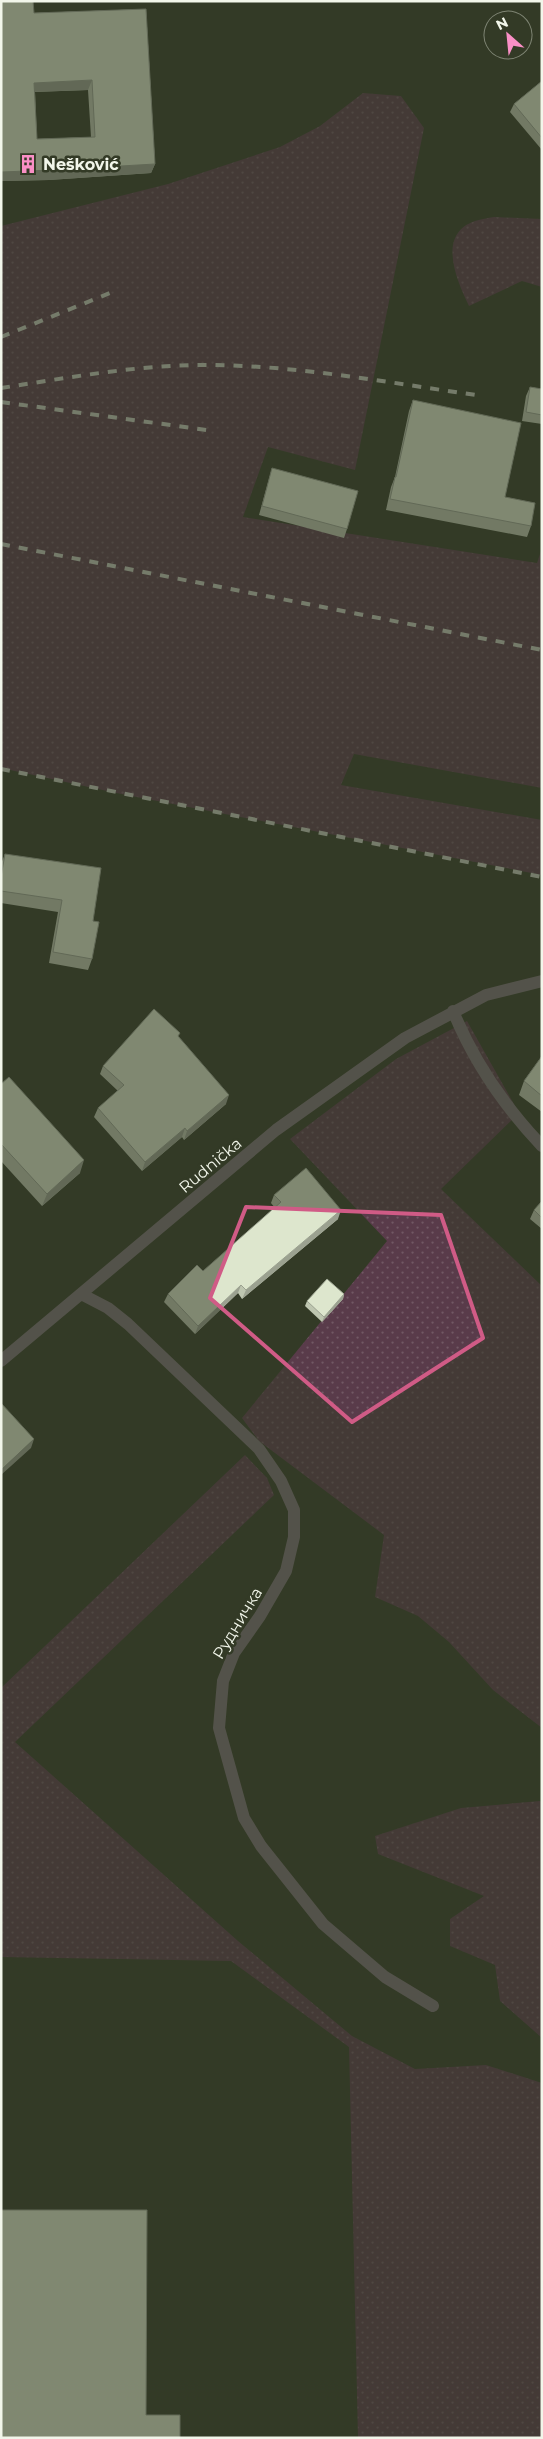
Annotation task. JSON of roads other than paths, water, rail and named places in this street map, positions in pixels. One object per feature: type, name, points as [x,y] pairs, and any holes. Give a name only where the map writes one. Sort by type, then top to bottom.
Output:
[{"type":"street","name":"Rudnička","points":[[1,1361],[83,1295],[276,1130],[405,1038],[486,995],[542,981]]},
{"type":"street","points":[[453,1011],[468,1046],[495,1090],[542,1146]]},
{"type":"street","name":"Рудничка","points":[[83,1295],[108,1308],[128,1324],[259,1449],[281,1481],[294,1510],[294,1538],[286,1570],[260,1616],[234,1653],[223,1681],[220,1728],[244,1818],[261,1846],[323,1924],[385,1977],[433,2006]]},
{"type":"railway","points":[[1,337],[115,291]]},
{"type":"railway","points":[[1,388],[99,373],[197,365],[305,371],[483,396]]},
{"type":"railway","points":[[1,402],[214,431]]},
{"type":"railway","points":[[1,544],[542,650]]},
{"type":"railway","points":[[1,769],[542,877]]},
{"type":"place","name":"Nešković","points":[[28,164]]}]
